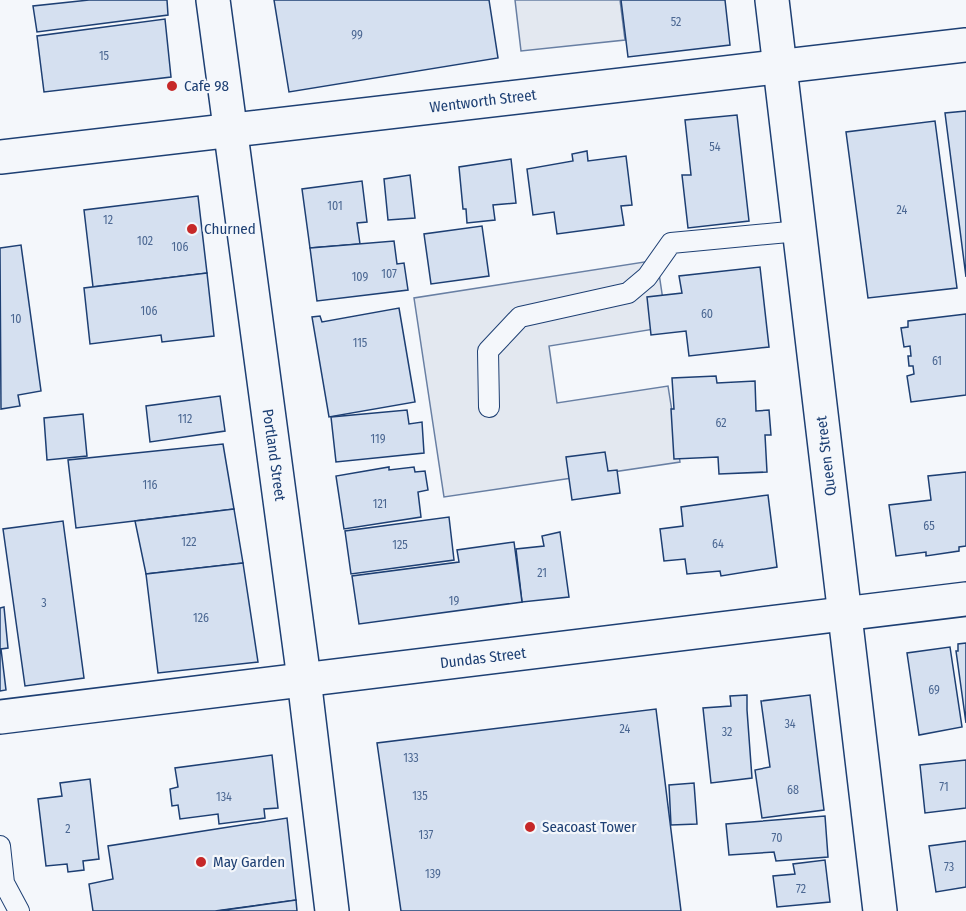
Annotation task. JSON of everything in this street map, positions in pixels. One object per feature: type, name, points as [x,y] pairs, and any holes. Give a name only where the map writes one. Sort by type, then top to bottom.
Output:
[{"type":"street","name":"Portland Street","points":[[213,0],[304,679],[332,911]]},
{"type":"street","name":"Queen Street","points":[[772,0],[880,911]]},
{"type":"street","name":"Wentworth Street","points":[[0,158],[966,45]]},
{"type":"street","name":"Dundas Street","points":[[0,717],[966,599]]},
{"type":"lane","points":[[489,407],[488,351],[520,317],[628,293],[647,277],[670,243],[799,231]]},
{"type":"lane","points":[[0,846],[4,883],[18,911]]},
{"type":"shaded area","points":[[515,0],[620,0],[625,40],[521,51]]},
{"type":"shaded area","points":[[657,260],[667,327],[549,346],[557,403],[668,386],[680,462],[444,497],[414,298]]},
{"type":"building","points":[[89,0],[167,0],[168,15],[37,32],[33,6]]},
{"type":"building","points":[[274,0],[489,0],[498,58],[289,92]]},
{"type":"building","points":[[621,0],[725,0],[730,45],[628,57]]},
{"type":"building","points":[[165,19],[171,77],[44,92],[37,36]]},
{"type":"building","points":[[966,111],[966,277],[945,113]]},
{"type":"building","points":[[737,115],[749,221],[688,228],[682,175],[691,175],[685,120]]},
{"type":"building","points":[[935,121],[957,288],[868,298],[846,132]]},
{"type":"building","points":[[587,151],[588,161],[626,156],[632,205],[621,206],[624,225],[557,234],[554,212],[533,215],[527,169],[573,161],[572,154]]},
{"type":"building","points":[[511,159],[516,203],[493,205],[495,220],[467,223],[466,209],[463,209],[459,167]]},
{"type":"building","points":[[410,175],[415,218],[388,220],[384,179]]},
{"type":"building","points":[[362,181],[367,222],[357,223],[360,244],[310,248],[302,189]]},
{"type":"building","points":[[198,196],[207,273],[93,287],[84,210]]},
{"type":"building","points":[[482,226],[489,276],[431,284],[424,234]]},
{"type":"building","points":[[394,241],[397,264],[404,263],[408,290],[317,301],[310,248]]},
{"type":"building","points":[[21,245],[41,391],[18,395],[20,406],[1,409],[0,248]]},
{"type":"building","points":[[760,267],[769,347],[689,356],[686,331],[651,335],[647,297],[682,293],[679,276]]},
{"type":"building","points":[[207,273],[214,336],[162,342],[161,335],[90,344],[84,288]]},
{"type":"building","points":[[399,308],[415,402],[329,417],[312,317],[320,316],[322,322]]},
{"type":"building","points":[[966,314],[966,395],[911,402],[907,376],[914,374],[913,366],[909,366],[910,346],[904,347],[901,328],[908,327],[908,321]]},
{"type":"building","points":[[716,376],[717,383],[755,381],[756,411],[769,410],[771,435],[765,435],[767,472],[719,474],[718,457],[674,459],[672,378]]},
{"type":"building","points":[[220,396],[225,431],[150,442],[146,406]]},
{"type":"building","points":[[407,410],[409,424],[422,422],[424,453],[336,462],[331,417]]},
{"type":"building","points":[[83,414],[87,456],[47,460],[44,418]]},
{"type":"building","points":[[223,444],[234,509],[76,528],[68,460]]},
{"type":"building","points":[[605,452],[608,471],[617,470],[620,493],[572,500],[566,457]]},
{"type":"building","points":[[389,467],[389,470],[414,467],[415,472],[425,471],[428,490],[418,492],[421,517],[344,529],[336,476]]},
{"type":"building","points":[[966,472],[966,546],[959,547],[959,551],[926,556],[926,552],[896,556],[889,505],[931,500],[928,476]]},
{"type":"building","points":[[768,495],[777,567],[721,576],[720,571],[687,574],[685,559],[664,561],[660,529],[683,526],[681,507]]},
{"type":"building","points":[[234,509],[243,563],[146,574],[135,521]]},
{"type":"building","points":[[449,517],[454,560],[351,574],[345,531]]},
{"type":"building","points":[[63,521],[84,678],[25,686],[3,529]]},
{"type":"building","points":[[560,532],[569,597],[522,602],[516,549],[544,546],[542,536]]},
{"type":"building","points":[[514,542],[522,602],[359,624],[352,576],[459,562],[457,550]]},
{"type":"building","points":[[243,563],[258,662],[158,673],[146,574]]},
{"type":"building","points":[[4,607],[8,648],[1,649],[6,690],[0,691],[0,608]]},
{"type":"building","points":[[966,643],[966,723],[956,651],[958,651],[958,644]]},
{"type":"building","points":[[950,647],[962,727],[919,735],[907,653]]},
{"type":"building","points":[[747,695],[752,778],[711,783],[703,708],[731,706],[730,696]]},
{"type":"building","points":[[810,695],[824,810],[762,818],[755,770],[770,767],[761,701]]},
{"type":"building","name":"Seacoast Tower","points":[[656,709],[681,911],[401,911],[377,743]]},
{"type":"building","points":[[272,755],[278,808],[264,809],[265,818],[219,824],[218,814],[180,819],[178,805],[172,806],[170,789],[178,787],[175,768]]},
{"type":"building","points":[[966,760],[966,808],[925,813],[920,765]]},
{"type":"building","points":[[90,779],[99,859],[83,861],[84,870],[68,872],[67,864],[46,866],[38,799],[62,796],[60,783]]},
{"type":"building","points":[[694,783],[697,824],[671,825],[669,785]]},
{"type":"building","points":[[825,816],[828,857],[776,861],[774,852],[729,855],[726,824]]},
{"type":"building","name":"May Garden","points":[[287,818],[296,900],[215,911],[93,911],[89,884],[113,879],[108,846]]},
{"type":"building","points":[[966,841],[966,887],[936,892],[929,846]]},
{"type":"building","points":[[825,860],[830,902],[777,907],[773,876],[795,874],[793,864]]},
{"type":"building","points":[[296,900],[297,911],[218,911]]},
{"type":"place","name":"Cafe 98","points":[[172,86]]},
{"type":"place","name":"Churned","points":[[192,229]]},
{"type":"place","name":"Seacoast Tower","points":[[530,827]]},
{"type":"place","name":"May Garden","points":[[201,862]]}]
